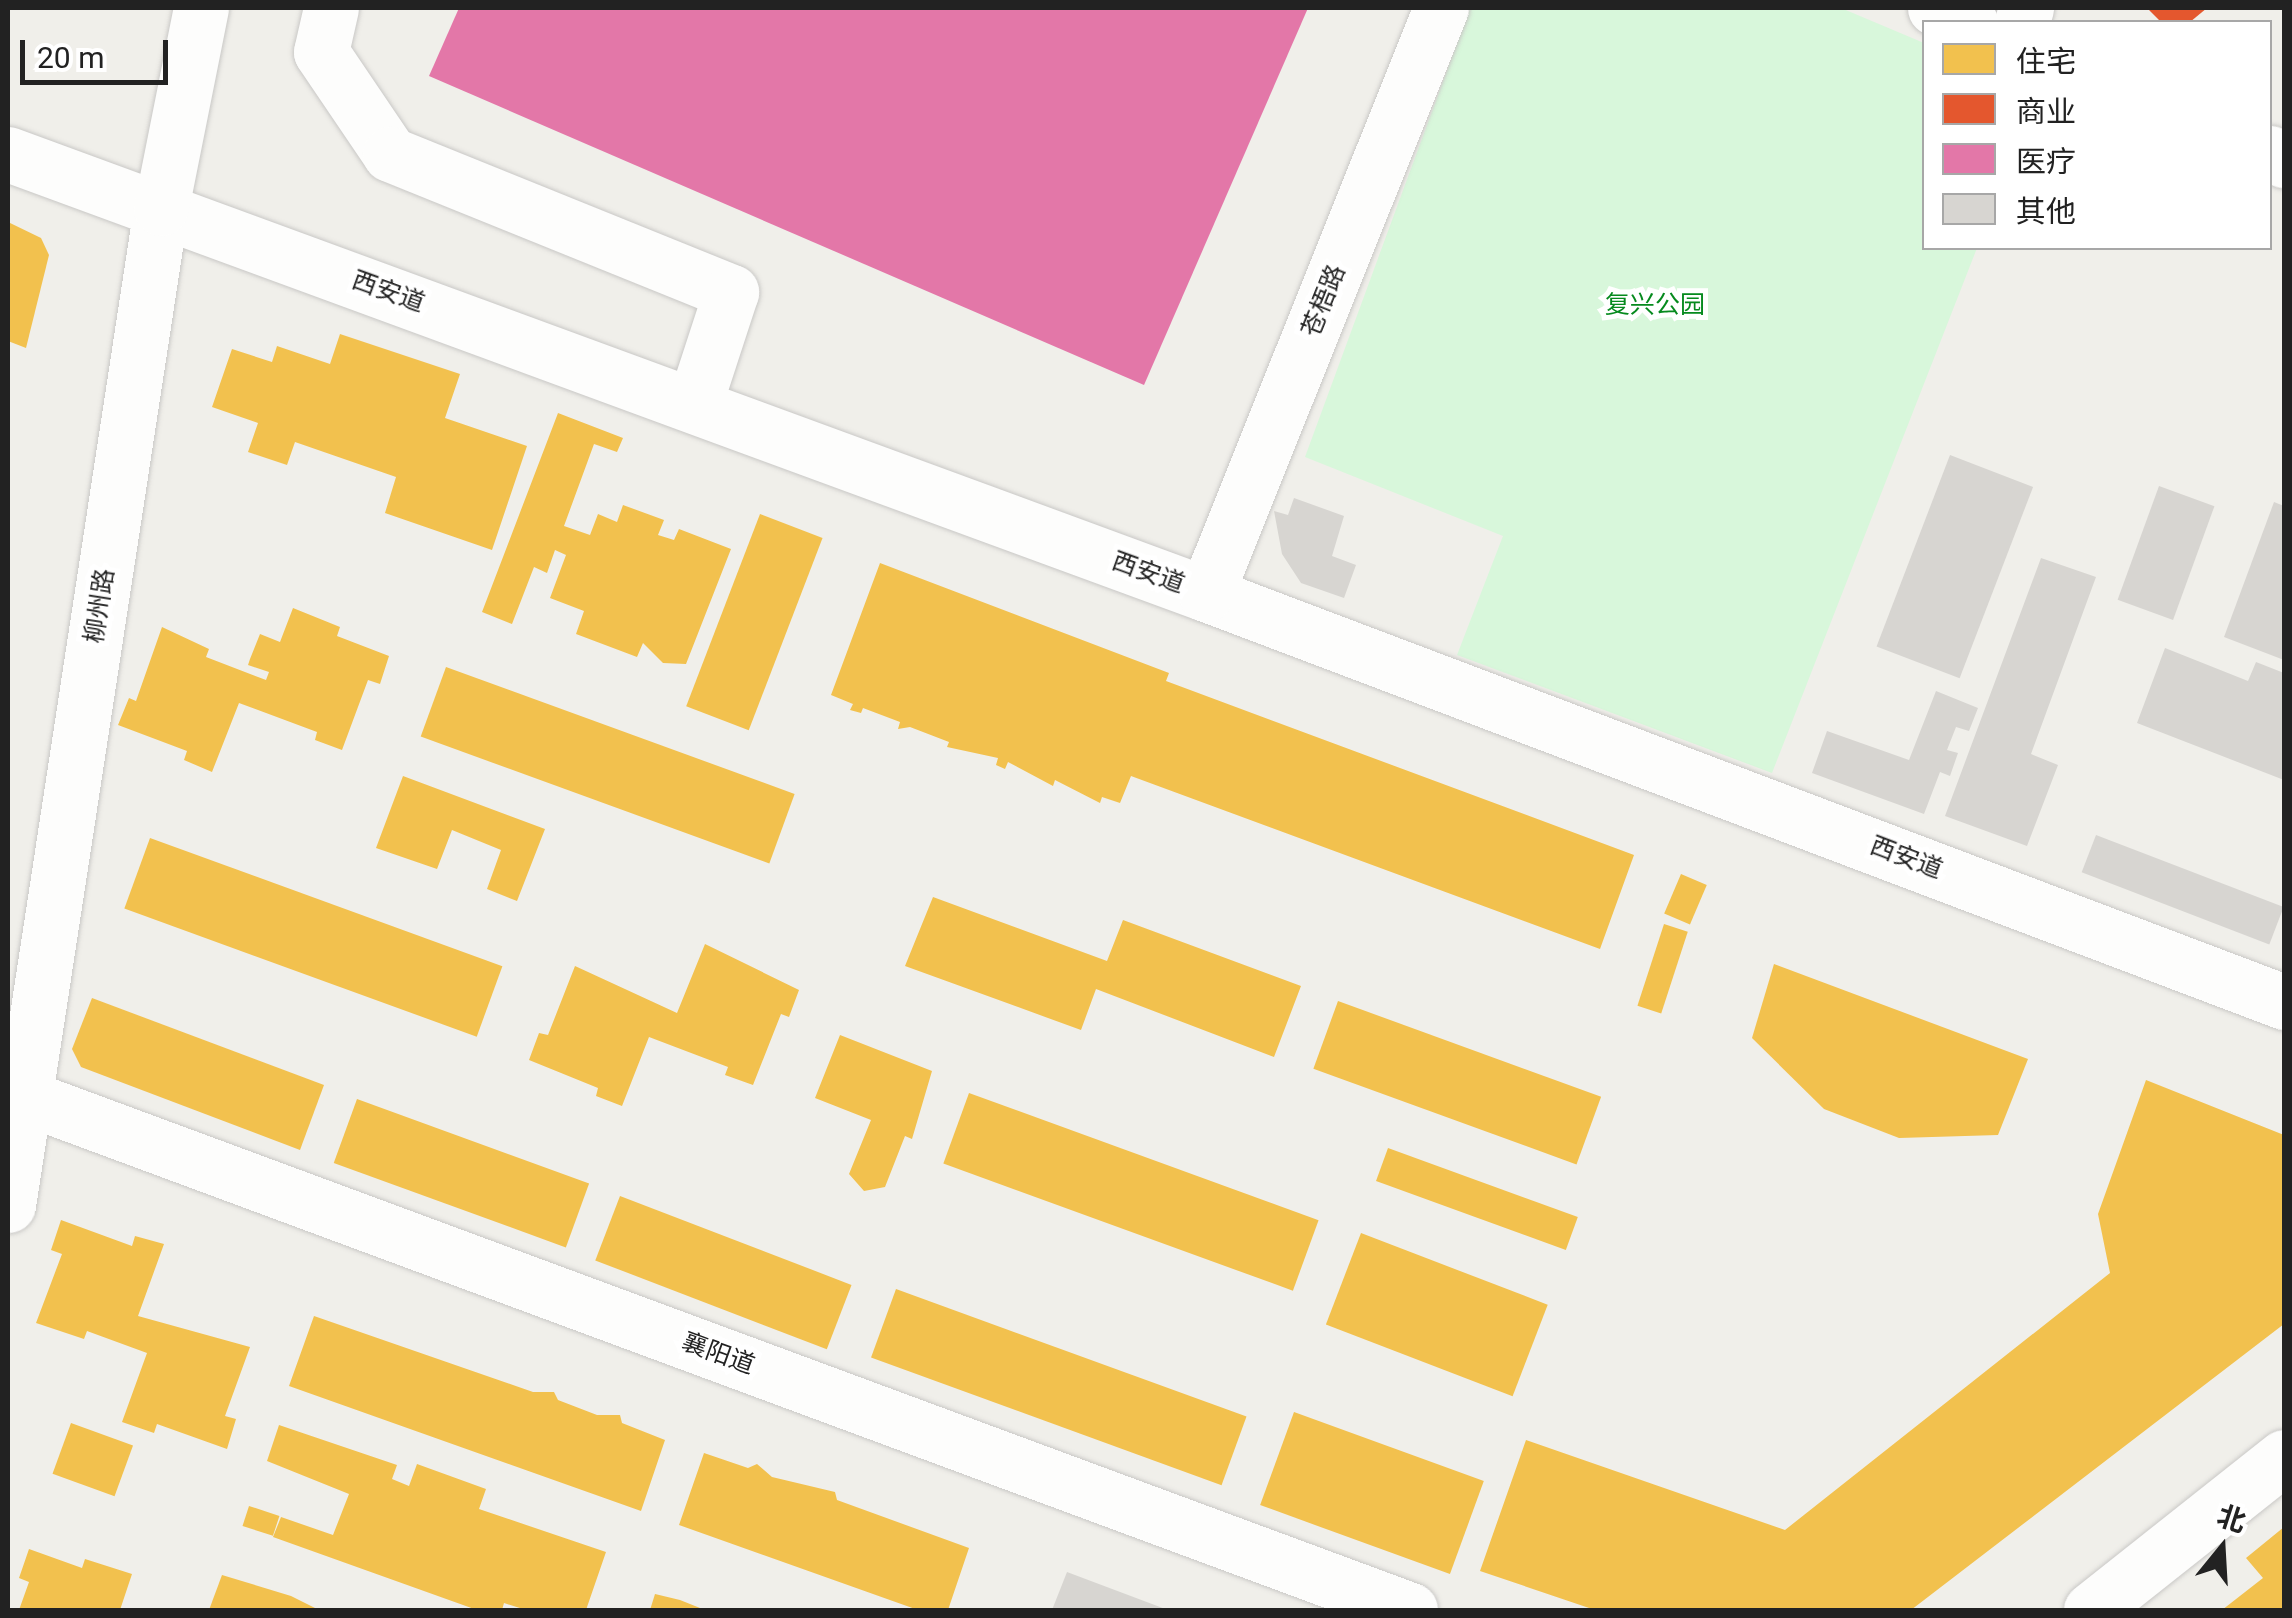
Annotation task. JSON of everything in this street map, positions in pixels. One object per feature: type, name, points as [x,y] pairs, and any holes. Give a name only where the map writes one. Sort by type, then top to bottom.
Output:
[{"type":"street","name":"柳州路","points":[[8,1206],[160,208],[202,8]]},
{"type":"street","points":[[331,8],[321,52],[390,154],[732,292],[694,406]]},
{"type":"street","name":"苍梧路","points":[[1206,594],[1442,8]]},
{"type":"street","points":[[1934,8],[1965,20]]},
{"type":"street","name":"西安道","points":[[8,154],[1206,594],[2284,1002]]},
{"type":"street","name":"襄阳道","points":[[25,1097],[1410,1610]]},
{"type":"street","points":[[2090,1610],[2284,1457]]},
{"type":"green space","name":"复兴公园","points":[[1470,8],[1841,8],[1922,42],[1922,250],[1976,250],[1772,773],[1457,655],[1503,536],[1305,457]]},
{"type":"building: 住宅","points":[[8,222],[41,238],[49,255],[26,348],[8,341]]},
{"type":"building: 住宅","points":[[340,334],[460,374],[445,418],[527,446],[492,550],[385,513],[396,477],[295,442],[287,465],[248,452],[258,423],[212,407],[232,349],[272,362],[277,346],[330,364]]},
{"type":"building: 住宅","points":[[558,413],[623,438],[617,452],[594,444],[564,526],[590,535],[598,514],[617,522],[623,505],[664,520],[658,535],[674,540],[679,529],[731,549],[686,664],[663,663],[643,643],[637,657],[576,634],[584,611],[550,598],[566,555],[555,550],[547,573],[534,567],[512,624],[482,612]]},
{"type":"building: 住宅","points":[[760,514],[823,538],[749,730],[686,706]]},
{"type":"building: 住宅","points":[[880,563],[1169,673],[1166,681],[1634,855],[1600,949],[1131,776],[1120,803],[1102,797],[1100,803],[1055,780],[1053,786],[1008,762],[1005,769],[996,765],[998,758],[947,747],[949,742],[910,727],[898,729],[900,722],[863,708],[861,713],[850,710],[853,704],[831,695]]},
{"type":"building: 住宅","points":[[293,608],[340,627],[337,636],[389,656],[380,684],[368,680],[342,750],[315,740],[317,732],[239,703],[212,772],[184,760],[187,751],[118,725],[129,698],[136,701],[162,627],[209,649],[206,657],[266,680],[269,672],[248,665],[250,659],[260,634],[280,642]]},
{"type":"building: 住宅","points":[[446,667],[795,794],[769,863],[421,737]]},
{"type":"building: 住宅","points":[[403,776],[545,829],[517,901],[487,889],[501,850],[452,830],[437,869],[376,848]]},
{"type":"building: 住宅","points":[[150,838],[502,966],[477,1037],[124,908]]},
{"type":"building: 住宅","points":[[1681,874],[1707,885],[1690,925],[1664,914]]},
{"type":"building: 住宅","points":[[933,897],[1107,961],[1123,920],[1301,986],[1274,1057],[1096,989],[1081,1030],[905,966]]},
{"type":"building: 住宅","points":[[1664,924],[1688,932],[1661,1014],[1637,1006]]},
{"type":"building: 住宅","points":[[705,944],[799,990],[789,1017],[781,1014],[753,1085],[725,1075],[728,1067],[649,1037],[622,1106],[596,1096],[598,1088],[529,1060],[539,1033],[548,1035],[575,966],[677,1013]]},
{"type":"building: 住宅","points":[[1774,964],[2028,1059],[1998,1135],[1899,1138],[1824,1109],[1752,1038]]},
{"type":"building: 住宅","points":[[92,998],[324,1085],[300,1150],[81,1067],[72,1049]]},
{"type":"building: 住宅","points":[[1338,1001],[1601,1097],[1576,1164],[1313,1069]]},
{"type":"building: 住宅","points":[[840,1035],[932,1071],[912,1139],[905,1136],[885,1187],[864,1191],[849,1174],[871,1120],[815,1098]]},
{"type":"building: 住宅","points":[[2146,1080],[2284,1135],[2284,1324],[1911,1610],[1595,1610],[1480,1571],[1526,1440],[1785,1530],[2110,1273],[2098,1214]]},
{"type":"building: 住宅","points":[[969,1093],[1319,1220],[1293,1291],[943,1163]]},
{"type":"building: 住宅","points":[[357,1099],[589,1183],[566,1247],[334,1163]]},
{"type":"building: 住宅","points":[[1388,1148],[1578,1217],[1566,1250],[1376,1181]]},
{"type":"building: 住宅","points":[[620,1196],[852,1285],[827,1349],[595,1260]]},
{"type":"building: 住宅","points":[[61,1220],[132,1246],[135,1236],[164,1244],[138,1316],[250,1347],[225,1416],[236,1419],[227,1449],[157,1424],[154,1433],[122,1422],[147,1353],[87,1331],[84,1339],[36,1323],[62,1254],[51,1250]]},
{"type":"building: 住宅","points":[[1361,1233],[1548,1305],[1513,1396],[1326,1324]]},
{"type":"building: 住宅","points":[[896,1289],[1247,1417],[1222,1485],[871,1358]]},
{"type":"building: 住宅","points":[[314,1316],[533,1392],[554,1392],[558,1400],[597,1415],[620,1415],[622,1423],[665,1440],[641,1511],[289,1386]]},
{"type":"building: 住宅","points":[[1294,1412],[1484,1481],[1450,1574],[1260,1505]]},
{"type":"building: 住宅","points":[[71,1423],[133,1446],[115,1496],[53,1474]]},
{"type":"building: 住宅","points":[[279,1425],[397,1465],[392,1479],[409,1486],[417,1464],[486,1489],[479,1509],[606,1552],[586,1610],[526,1610],[504,1603],[502,1610],[477,1610],[273,1537],[281,1517],[333,1535],[349,1494],[267,1461]]},
{"type":"building: 住宅","points":[[704,1453],[748,1468],[757,1464],[772,1477],[835,1492],[837,1500],[969,1548],[948,1610],[918,1610],[679,1525]]},
{"type":"building: 住宅","points":[[249,1506],[279,1516],[273,1536],[243,1526]]},
{"type":"building: 住宅","points":[[2284,1527],[2284,1610],[2222,1610],[2263,1578],[2246,1558]]},
{"type":"building: 住宅","points":[[29,1549],[82,1568],[85,1559],[132,1574],[120,1610],[19,1610],[29,1582],[19,1578]]},
{"type":"building: 住宅","points":[[222,1575],[291,1596],[319,1610],[209,1610]]},
{"type":"building: 住宅","points":[[655,1594],[680,1600],[705,1610],[650,1610]]},
{"type":"building: 商业","points":[[2147,8],[2207,8],[2192,20],[2159,20]]},
{"type":"building: 医疗","points":[[459,8],[1308,8],[1144,385],[429,76]]},
{"type":"building: 其他","points":[[1950,455],[2033,487],[1960,678],[1877,646]]},
{"type":"building: 其他","points":[[2159,486],[2214,506],[2173,620],[2118,600]]},
{"type":"building: 其他","points":[[1294,498],[1344,516],[1332,556],[1356,565],[1344,598],[1301,583],[1282,554],[1274,511],[1288,515]]},
{"type":"building: 其他","points":[[2274,502],[2284,506],[2284,660],[2224,637]]},
{"type":"building: 其他","points":[[2041,558],[2096,577],[2031,754],[2058,765],[2027,846],[1945,816]]},
{"type":"building: 其他","points":[[2165,648],[2248,681],[2256,662],[2284,673],[2284,780],[2137,723]]},
{"type":"building: 其他","points":[[1936,691],[1978,708],[1969,731],[1956,727],[1947,750],[1958,753],[1950,776],[1940,772],[1924,814],[1812,773],[1827,731],[1909,760]]},
{"type":"building: 其他","points":[[2096,835],[2284,907],[2269,944],[2082,872]]},
{"type":"building: 其他","points":[[1067,1572],[1168,1610],[1052,1610]]}]
